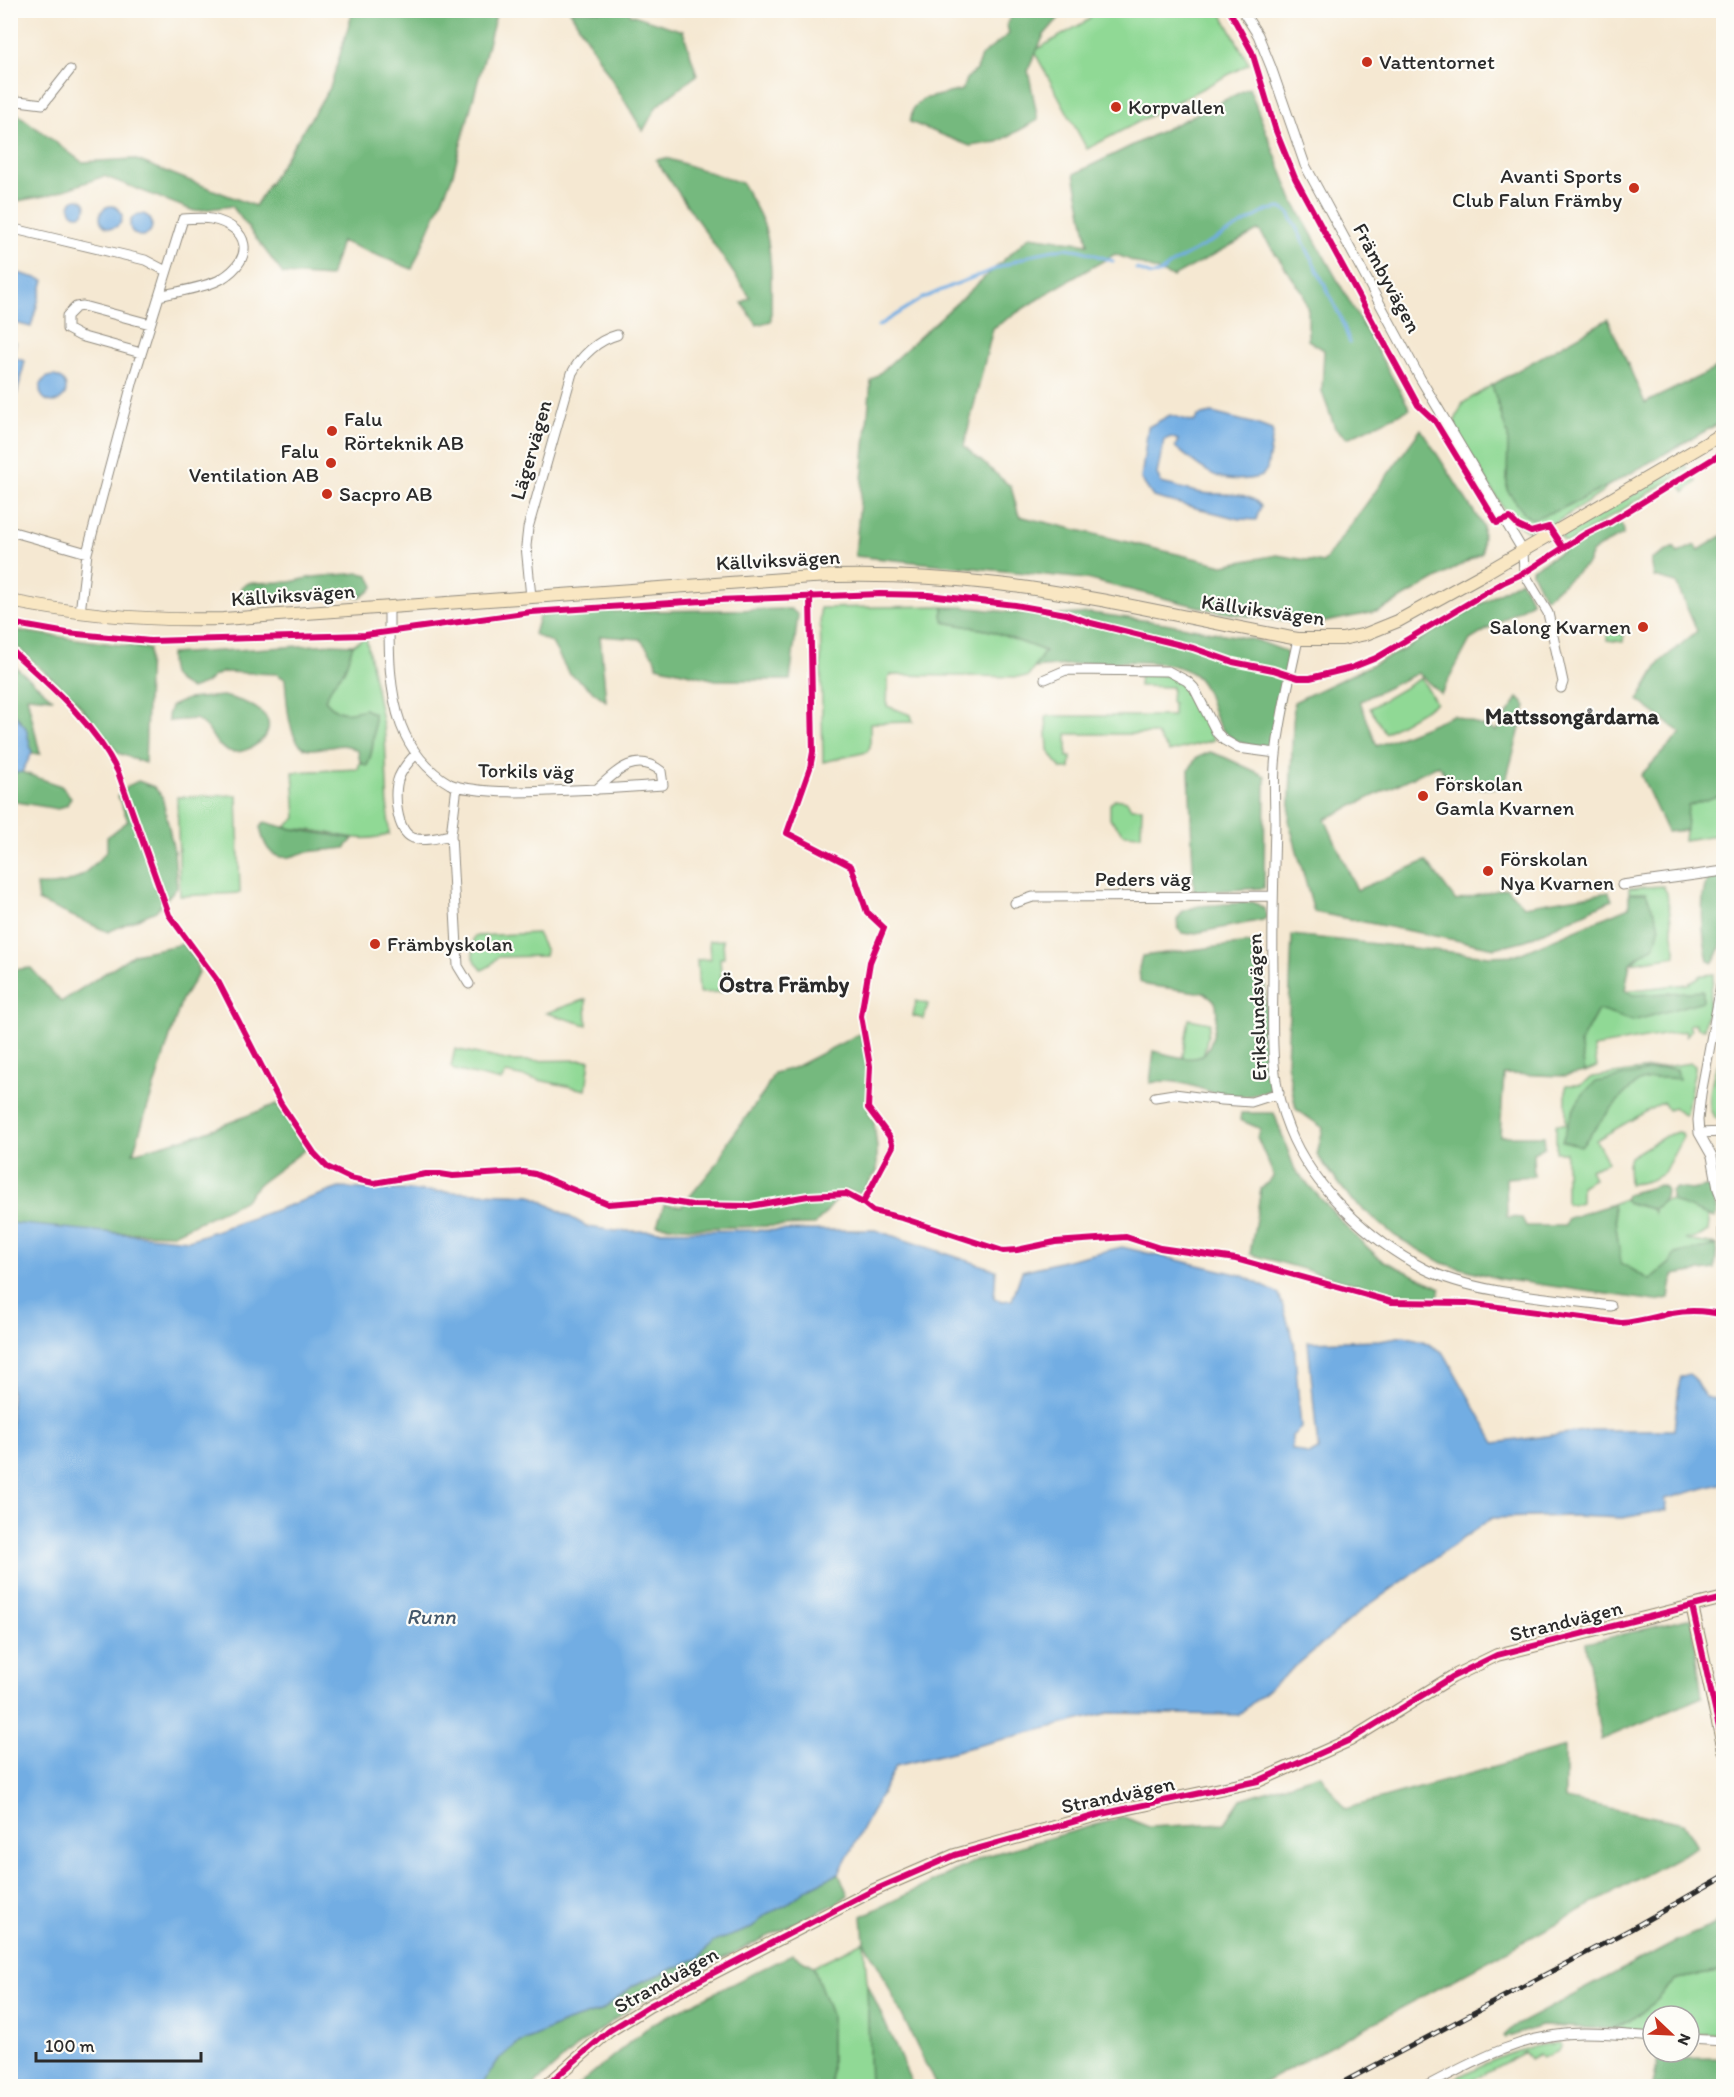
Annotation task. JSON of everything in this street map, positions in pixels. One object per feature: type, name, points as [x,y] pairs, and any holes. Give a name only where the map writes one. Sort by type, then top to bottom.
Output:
[{"type":"street","name":"Främbyvägen","points":[[1242,10],[1258,35],[1305,165],[1420,378],[1523,551]]},
{"type":"street","points":[[10,100],[43,104],[70,70]]},
{"type":"street","points":[[80,613],[87,553],[141,353],[183,219],[211,219],[239,233],[244,242],[244,256],[240,264],[220,280],[159,296]]},
{"type":"street","points":[[10,228],[145,260],[166,271]]},
{"type":"street","points":[[141,353],[80,336],[67,328],[67,316],[76,306],[83,306],[150,324]]},
{"type":"street","name":"Lägervägen","points":[[531,597],[526,546],[528,528],[569,380],[583,356],[606,338],[617,335]]},
{"type":"street","name":"Källviksvägen","points":[[10,602],[126,618],[204,620],[812,577],[880,575],[940,578],[1036,590],[1298,639],[1342,639],[1379,629],[1434,602],[1724,433]]},
{"type":"street","points":[[10,531],[87,553]]},
{"type":"street","points":[[1523,551],[1524,573],[1548,613],[1563,682],[1561,688]]},
{"type":"street","name":"Torkils väg","points":[[389,608],[390,668],[395,699],[402,728],[416,754],[425,765],[450,784],[498,793],[596,790],[663,785],[661,771],[652,764],[640,761],[625,767],[596,790]]},
{"type":"street","name":"Erikslundsvägen","points":[[1298,639],[1276,753],[1273,1058],[1287,1126],[1295,1143],[1335,1200],[1363,1228],[1392,1251],[1428,1270],[1464,1283],[1611,1306]]},
{"type":"street","points":[[1045,679],[1065,670],[1168,671],[1187,681],[1194,688],[1217,733],[1224,740],[1238,748],[1276,753]]},
{"type":"street","points":[[416,754],[399,778],[398,818],[404,832],[420,839],[452,836]]},
{"type":"street","name":"Torkils väg","points":[[457,786],[452,836],[458,966],[469,984]]},
{"type":"street","points":[[1622,885],[1724,871]]},
{"type":"street","name":"Peders väg","points":[[1016,903],[1033,897],[1273,896]]},
{"type":"street","points":[[1723,1238],[1724,1202],[1717,1186],[1712,1156],[1699,1133],[1698,1120],[1724,970]]},
{"type":"street","points":[[1155,1097],[1174,1094],[1222,1101],[1251,1102],[1279,1093]]},
{"type":"street","points":[[1699,1133],[1724,1132]]},
{"type":"street","name":"Strandvägen","points":[[546,2086],[609,2031],[649,2006],[895,1880],[955,1855],[1101,1814],[1258,1781],[1350,1740],[1427,1691],[1485,1660],[1533,1645],[1724,1598]]},
{"type":"street","points":[[1692,1606],[1724,1750]]},
{"type":"street","points":[[1427,2086],[1490,2054],[1543,2037],[1582,2033],[1641,2036]]},
{"type":"street","points":[[1701,2040],[1724,2041]]},
{"type":"green space","points":[[353,11],[497,11],[452,177],[412,269],[341,241],[330,277],[283,274],[232,206],[194,211],[104,176],[50,195],[11,202],[11,112],[16,113],[82,162],[134,159],[255,206],[330,88]]},
{"type":"green space","points":[[570,11],[629,11],[630,14],[683,31],[697,75],[657,106],[643,131]]},
{"type":"green space","points":[[1007,11],[1065,11],[1044,35],[1028,70],[1038,120],[998,142],[970,146],[910,122],[913,108],[923,99],[962,90],[966,79],[976,70],[981,56],[1009,34],[1007,25],[1011,17]]},
{"type":"green space","name":"Korpvallen","points":[[1094,11],[1220,11],[1249,64],[1087,149],[1034,51],[1090,19],[1087,13]]},
{"type":"green space","points":[[1249,88],[1294,203],[1410,409],[1347,438],[1335,428],[1322,392],[1324,350],[1308,340],[1308,310],[1303,293],[1259,230],[1173,277],[1115,254],[993,328],[964,446],[1011,487],[1019,516],[1223,565],[1277,555],[1323,563],[1421,429],[1483,526],[1482,553],[1380,611],[1311,625],[1220,612],[1086,579],[855,556],[871,381],[1030,236],[1088,244],[1074,174]]},
{"type":"green space","points":[[666,158],[742,183],[760,216],[768,239],[771,321],[757,325],[742,303],[750,297],[656,160]]},
{"type":"green space","points":[[1608,319],[1645,403],[1723,365],[1723,421],[1606,487],[1561,509],[1532,519],[1525,515],[1507,490],[1508,436],[1492,385]]},
{"type":"green space","points":[[1492,385],[1508,436],[1507,490],[1561,509],[1606,487],[1603,492],[1549,527],[1535,531],[1526,530],[1509,518],[1461,439],[1454,423],[1463,403]]},
{"type":"green space","points":[[1683,461],[1688,469],[1570,542],[1565,542],[1560,536],[1651,484]]},
{"type":"green space","points":[[1692,474],[1696,481],[1685,492],[1678,482]]},
{"type":"green space","points":[[1619,521],[1624,530],[1623,535],[1599,547],[1592,553],[1587,564],[1547,597],[1544,596],[1532,569],[1589,535]]},
{"type":"green space","points":[[1723,535],[1724,701],[1721,714],[1724,725],[1723,794],[1688,806],[1686,830],[1667,832],[1641,775],[1681,733],[1638,700],[1660,662],[1697,631],[1676,583],[1654,577],[1651,560],[1674,547],[1678,553],[1695,545],[1699,550]]},
{"type":"green space","points":[[360,573],[368,575],[374,586],[360,597],[316,593],[243,598],[241,587],[249,583],[290,582],[313,577]]},
{"type":"green space","points":[[1521,580],[1532,602],[1470,640],[1441,694],[1418,673],[1360,701],[1377,746],[1453,715],[1496,731],[1518,698],[1526,706],[1504,788],[1455,788],[1438,765],[1325,819],[1357,890],[1426,861],[1456,901],[1506,888],[1524,906],[1609,892],[1612,900],[1526,940],[1495,948],[1314,912],[1289,822],[1294,702],[1403,650]]},
{"type":"green space","points":[[944,607],[942,615],[944,622],[991,631],[1045,651],[1028,677],[891,675],[888,678],[887,706],[911,715],[913,722],[870,723],[870,747],[867,752],[823,762],[820,608]]},
{"type":"green space","points":[[944,607],[1045,616],[1091,613],[1164,623],[1256,640],[1285,651],[1291,663],[1270,749],[1243,743],[1226,733],[1216,720],[1204,687],[1190,672],[1175,666],[1136,662],[1034,668],[1045,651],[991,631],[944,622],[942,615]]},
{"type":"green space","points":[[791,609],[798,615],[790,680],[716,680],[657,666],[654,657],[640,639],[600,636],[606,701],[568,672],[552,643],[534,634],[539,617],[571,612]]},
{"type":"green space","points":[[11,630],[149,649],[145,763],[118,753],[73,697],[12,643]]},
{"type":"green space","points":[[1607,632],[1624,634],[1623,642],[1607,640]]},
{"type":"green space","points":[[366,637],[385,736],[389,834],[363,838],[284,828],[296,818],[293,772],[358,769],[360,762],[367,766],[373,746],[374,714],[365,709],[347,713],[339,711],[325,700],[333,684],[344,671],[353,645]]},
{"type":"green space","points":[[333,644],[353,645],[344,671],[333,684],[325,700],[339,711],[348,713],[365,709],[374,714],[374,734],[367,766],[360,762],[358,751],[348,746],[310,749],[298,742],[291,726],[285,679],[277,674],[223,672],[191,689],[173,676],[170,667],[170,654]]},
{"type":"green space","points":[[10,662],[52,698],[27,696],[40,754],[32,753],[26,728],[11,709]]},
{"type":"green space","points":[[1140,674],[1165,675],[1185,686],[1196,702],[1214,740],[1169,752],[1156,734],[1067,734],[1067,757],[1071,757],[1070,769],[1061,769],[1048,750],[1046,716],[1173,716],[1172,687],[1139,686]]},
{"type":"green space","points":[[1421,678],[1436,703],[1385,733],[1370,708]]},
{"type":"green space","points":[[223,696],[253,706],[267,719],[268,727],[261,741],[245,750],[229,751],[218,744],[207,728],[196,719],[169,721],[171,706],[187,699]]},
{"type":"green space","points":[[1210,752],[1265,776],[1264,888],[1194,892],[1189,770],[1196,758]]},
{"type":"green space","points":[[22,772],[61,786],[71,797],[67,805],[58,809],[11,801],[10,773]]},
{"type":"green space","points":[[138,781],[154,787],[162,796],[174,851],[177,887],[156,911],[108,932],[38,901],[36,885],[69,882],[84,874],[107,851],[107,837],[128,821],[118,796],[128,786]]},
{"type":"green space","points":[[1723,794],[1723,834],[1684,840],[1688,806]]},
{"type":"green space","points":[[237,795],[240,893],[180,896],[177,797]]},
{"type":"green space","points":[[1115,799],[1127,801],[1131,808],[1142,808],[1141,835],[1124,834],[1110,819],[1110,804]]},
{"type":"green space","points":[[265,822],[286,828],[353,839],[345,848],[307,852],[291,857],[276,856],[268,849],[263,838],[260,827]]},
{"type":"green space","points":[[1709,877],[1723,877],[1723,934],[1721,946],[1712,963],[1708,960],[1704,942],[1703,894]]},
{"type":"green space","points":[[1663,886],[1667,893],[1676,956],[1630,963],[1655,945],[1629,893],[1629,888]]},
{"type":"green space","points":[[1629,893],[1646,893],[1660,926],[1655,945],[1630,963],[1625,990],[1633,995],[1703,991],[1703,1001],[1633,1021],[1598,1010],[1580,1043],[1585,1072],[1564,1076],[1504,1074],[1500,1136],[1544,1136],[1545,1147],[1533,1153],[1534,1176],[1506,1178],[1507,1217],[1522,1218],[1526,1226],[1565,1226],[1568,1218],[1613,1204],[1621,1263],[1650,1280],[1670,1263],[1675,1254],[1717,1245],[1715,1269],[1673,1275],[1669,1298],[1656,1301],[1501,1279],[1442,1263],[1395,1236],[1350,1198],[1317,1155],[1323,1128],[1296,1109],[1287,1063],[1292,935],[1489,956],[1517,955],[1629,907]]},
{"type":"green space","points":[[1253,902],[1266,911],[1267,917],[1263,920],[1190,934],[1182,933],[1178,929],[1177,920],[1183,911],[1199,906]]},
{"type":"green space","points":[[537,933],[546,951],[545,956],[498,957],[490,966],[482,970],[473,958],[473,938],[477,936]]},
{"type":"green space","points":[[723,940],[724,958],[720,958],[722,992],[699,993],[697,960],[710,959],[709,941]]},
{"type":"green space","points":[[1248,943],[1259,947],[1263,963],[1271,1090],[1238,1097],[1174,1082],[1150,1083],[1154,1051],[1191,1058],[1202,1056],[1206,1052],[1214,1030],[1216,1007],[1213,999],[1204,993],[1146,985],[1140,981],[1139,968],[1142,956]]},
{"type":"green space","points":[[183,944],[194,958],[199,973],[182,999],[133,1153],[200,1134],[277,1104],[306,1149],[259,1184],[244,1201],[173,1234],[11,1230],[11,970],[31,968],[61,1002],[134,954]]},
{"type":"green space","points":[[1714,974],[1704,1029],[1697,1028],[1695,1023],[1689,1025],[1691,1030],[1686,1036],[1685,1031],[1594,1047],[1597,1067],[1585,1072],[1580,1043],[1598,1010],[1624,991],[1688,984],[1702,975]]},
{"type":"green space","points":[[586,999],[587,1025],[546,1013]]},
{"type":"green space","points":[[916,1001],[928,1004],[924,1019],[913,1016]]},
{"type":"green space","points":[[1189,1019],[1210,1023],[1202,1064],[1182,1061]]},
{"type":"green space","points":[[861,1033],[868,1063],[869,1112],[874,1122],[877,1172],[860,1193],[845,1190],[815,1225],[695,1228],[657,1225],[664,1205],[682,1206],[718,1162],[728,1142],[763,1094],[774,1073],[793,1068]]},
{"type":"green space","points":[[455,1049],[510,1061],[590,1060],[586,1090],[506,1073],[501,1081],[454,1070],[451,1067]]},
{"type":"green space","points":[[1723,1059],[1723,1121],[1713,1115],[1710,1108],[1710,1093],[1716,1068]]},
{"type":"green space","points":[[1691,1063],[1695,1069],[1686,1114],[1673,1108],[1668,1110],[1663,1102],[1596,1140],[1608,1162],[1590,1169],[1594,1179],[1581,1186],[1581,1202],[1572,1205],[1566,1203],[1566,1152],[1556,1152],[1556,1124],[1566,1124],[1566,1085],[1580,1085],[1593,1077]]},
{"type":"green space","points":[[1662,1068],[1677,1069],[1679,1079],[1651,1079],[1636,1084],[1619,1100],[1581,1146],[1562,1141],[1578,1101],[1596,1082]]},
{"type":"green space","points":[[1241,1113],[1274,1113],[1295,1170],[1351,1232],[1380,1259],[1441,1288],[1438,1297],[1385,1292],[1250,1254],[1261,1189],[1274,1176],[1257,1137],[1261,1129],[1240,1120]]},
{"type":"green space","points":[[1677,1132],[1682,1133],[1683,1137],[1664,1172],[1647,1181],[1629,1184],[1630,1157],[1663,1137]]},
{"type":"green space","points":[[1660,1185],[1665,1187],[1665,1197],[1652,1209],[1626,1202],[1624,1199],[1627,1194]]},
{"type":"green space","points":[[1711,1186],[1717,1214],[1714,1218],[1679,1204],[1671,1198],[1671,1191],[1676,1188],[1691,1190]]},
{"type":"green space","points":[[1624,1199],[1627,1203],[1652,1209],[1654,1213],[1655,1203],[1672,1199],[1706,1209],[1709,1222],[1708,1231],[1685,1240],[1717,1245],[1675,1254],[1670,1263],[1650,1280],[1621,1263],[1613,1204]]},
{"type":"green space","points":[[1692,1618],[1702,1697],[1601,1740],[1586,1643]]},
{"type":"green space","points":[[1565,1747],[1565,1799],[1683,1823],[1697,1847],[1258,2086],[936,2086],[880,1969],[864,1942],[862,1916],[986,1856],[1124,1817],[1149,1827],[1225,1823],[1241,1799],[1320,1774],[1345,1809]]},
{"type":"green space","points":[[839,1873],[848,1895],[837,1903],[639,2002],[579,2045],[533,2086],[481,2086],[499,2059],[517,2044],[564,2023],[601,2011],[634,1985],[699,1958],[713,1942],[752,1928],[765,1915],[786,1905],[807,1889]]},
{"type":"green space","points":[[1723,1921],[1723,1971],[1677,1979],[1655,2002],[1641,2004],[1641,2013],[1630,2021],[1612,2029],[1541,2026],[1506,2038],[1504,2036],[1513,2027],[1672,1943]]},
{"type":"green space","points":[[864,1942],[870,2086],[831,2086],[831,2015],[813,1966]]},
{"type":"green space","points":[[792,1954],[813,1966],[831,2015],[831,2086],[577,2086],[652,2024]]},
{"type":"green space","points":[[1723,1971],[1723,2035],[1701,2034],[1701,2004],[1652,2004],[1677,1979]]},
{"type":"green space","points":[[867,1982],[913,2086],[870,2086]]},
{"type":"green space","points":[[1641,2013],[1641,2030],[1612,2029],[1630,2021]]},
{"type":"green space","points":[[1558,2043],[1561,2045],[1558,2051],[1542,2058],[1539,2055],[1530,2060],[1525,2052],[1460,2086],[1441,2086],[1512,2053]]},
{"type":"green space","points":[[1701,2058],[1723,2058],[1723,2086],[1653,2086],[1657,2064],[1701,2064]]},
{"type":"water","points":[[78,199],[84,201],[86,207],[84,213],[78,215],[72,213],[70,207],[72,201]]},
{"type":"water","points":[[111,206],[119,209],[122,217],[119,225],[111,228],[103,225],[100,217],[103,209]]},
{"type":"water","points":[[141,214],[149,217],[152,225],[149,233],[141,236],[133,233],[130,225],[133,217]]},
{"type":"water","points":[[11,271],[44,280],[31,327],[11,322]]},
{"type":"water","points":[[10,341],[16,342],[12,357],[25,361],[12,414],[10,414]]},
{"type":"water","points":[[53,376],[62,380],[66,389],[62,398],[53,402],[44,398],[40,389],[44,380]]},
{"type":"water","points":[[1212,413],[1272,430],[1267,469],[1262,476],[1235,480],[1214,475],[1175,447],[1178,440],[1171,437],[1164,440],[1157,474],[1161,483],[1187,490],[1249,497],[1261,506],[1256,520],[1239,519],[1153,497],[1141,479],[1148,427],[1170,415],[1194,422],[1198,416]]},
{"type":"water","points":[[10,709],[26,728],[32,753],[22,772],[11,773]]},
{"type":"water","name":"Runn","points":[[339,1188],[531,1195],[588,1227],[616,1231],[875,1230],[996,1270],[994,1298],[1002,1301],[1012,1300],[1022,1271],[1122,1247],[1241,1275],[1279,1294],[1294,1342],[1301,1428],[1292,1436],[1292,1449],[1309,1455],[1318,1450],[1308,1342],[1380,1340],[1404,1336],[1423,1341],[1445,1355],[1495,1443],[1591,1430],[1674,1430],[1680,1377],[1689,1374],[1694,1378],[1705,1397],[1723,1400],[1723,1483],[1665,1499],[1667,1510],[1622,1518],[1572,1516],[1492,1518],[1362,1610],[1238,1715],[1108,1713],[896,1766],[839,1873],[807,1889],[786,1905],[765,1915],[752,1928],[713,1942],[699,1958],[634,1985],[601,2011],[564,2023],[517,2044],[499,2059],[481,2086],[11,2086],[11,1223],[189,1240]]},
{"type":"waterway","points":[[1136,269],[1151,275],[1158,274],[1173,263],[1268,210],[1281,208],[1289,213],[1340,316],[1350,343]]},
{"type":"waterway","points":[[878,326],[921,299],[1034,254],[1064,248],[1080,250],[1113,261]]},
{"type":"railway","points":[[1336,2086],[1631,1929],[1724,1876]]},
{"type":"cycle path","points":[[1229,10],[1252,52],[1276,131],[1295,178],[1418,405],[1435,421],[1497,523],[1510,518],[1518,526],[1531,532],[1549,527],[1563,548]]},
{"type":"cycle path","points":[[10,623],[67,633],[150,641],[365,635],[531,612],[718,600],[880,594],[928,595],[1015,605],[1066,614],[1091,623],[1193,648],[1233,662],[1298,678],[1310,678],[1351,668],[1376,658],[1504,582],[1524,573],[1724,452]]},
{"type":"cycle path","points":[[810,596],[813,752],[810,768],[787,833],[851,866],[867,912],[884,928],[870,962],[861,1016],[870,1066],[868,1108],[889,1136],[893,1146],[863,1203]]},
{"type":"cycle path","points":[[10,649],[70,706],[108,754],[118,772],[169,915],[219,983],[281,1104],[314,1153],[327,1167],[350,1178],[374,1183],[426,1174],[453,1176],[523,1172],[535,1174],[608,1204],[661,1200],[692,1205],[750,1206],[808,1196],[846,1194],[873,1211],[902,1218],[1003,1251],[1055,1242],[1126,1237],[1160,1248],[1236,1259],[1392,1302],[1467,1303],[1621,1323],[1685,1311],[1724,1315]]},
{"type":"cycle path","points":[[546,2086],[609,2031],[649,2006],[872,1891],[955,1855],[1101,1814],[1258,1781],[1350,1740],[1452,1677],[1497,1655],[1724,1598]]},
{"type":"cycle path","points":[[1692,1606],[1724,1750]]},
{"type":"place","name":"Vattentornet","points":[[1367,62]]},
{"type":"place","name":"Korpvallen","points":[[1116,107]]},
{"type":"place","name":"Avanti Sports Club Falun Främby","points":[[1634,188]]},
{"type":"place","name":"Falu Rörteknik AB","points":[[332,431]]},
{"type":"place","name":"Falu Ventilation AB","points":[[331,463]]},
{"type":"place","name":"Sacpro AB","points":[[327,494]]},
{"type":"place","name":"Salong Kvarnen","points":[[1643,627]]},
{"type":"place","name":"Förskolan Gamla Kvarnen","points":[[1423,796]]},
{"type":"place","name":"Förskolan Nya Kvarnen","points":[[1488,871]]},
{"type":"place","name":"Främbyskolan","points":[[375,944]]},
{"type":"district","name":"Mattssongårdarna","points":[[1572,716]]},
{"type":"district","name":"Östra Främby","points":[[784,984]]}]
